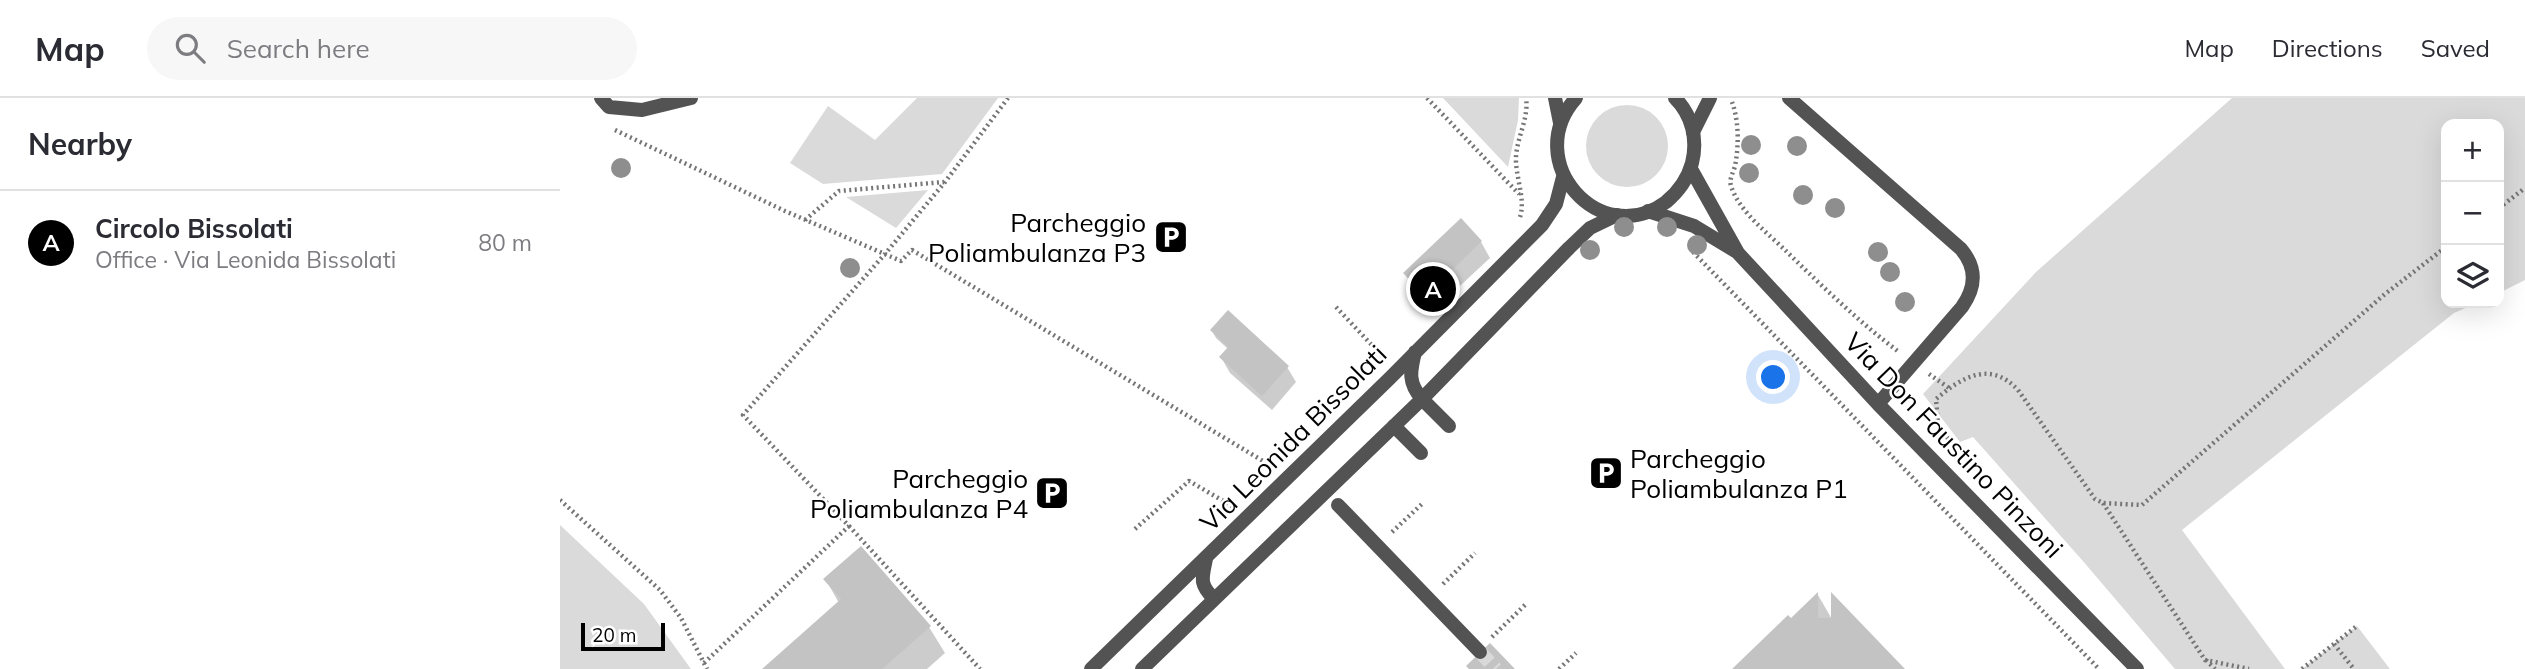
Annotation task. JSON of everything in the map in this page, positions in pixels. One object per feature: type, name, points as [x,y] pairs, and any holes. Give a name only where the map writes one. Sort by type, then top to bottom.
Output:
[{"type":"street","points":[[601,98],[609,107],[642,110],[691,98]]},
{"type":"street","points":[[1555,98],[1560,123]]},
{"type":"street","name":"Via Leonida Bissolati","points":[[1091,669],[1206,559],[1542,225],[1556,204],[1563,177],[1556,150],[1560,123],[1576,98]]},
{"type":"street","points":[[1142,669],[1422,399],[1590,228],[1617,215],[1648,211],[1662,205],[1674,195],[1691,169],[1694,157],[1693,132],[1689,117],[1675,98]]},
{"type":"street","points":[[1693,132],[1710,98]]},
{"type":"street","points":[[1789,98],[1962,249],[1974,272],[1968,298],[1878,404]]},
{"type":"street","name":"Via Don Faustino Pinzoni","points":[[1691,169],[1738,253],[1878,404],[2137,669]]},
{"type":"street","points":[[1563,177],[1573,191],[1586,202],[1601,211],[1617,215]]},
{"type":"street","name":"Via Don Faustino Pinzoni","points":[[1648,211],[1693,226],[1738,253]]},
{"type":"street","name":"Via Leonida Bissolati","points":[[1415,352],[1410,373],[1412,387],[1422,399]]},
{"type":"street","points":[[1422,399],[1449,426]]},
{"type":"street","points":[[1394,426],[1421,453]]},
{"type":"street","points":[[1338,505],[1479,651]]},
{"type":"street","name":"Via Leonida Bissolati","points":[[1206,559],[1203,588],[1214,599]]},
{"type":"path","points":[[980,669],[743,415],[885,254],[1008,98]]},
{"type":"path","points":[[1427,98],[1520,195]]},
{"type":"path","points":[[1526,98],[1516,160],[1520,195],[1522,205],[1542,225]]},
{"type":"path","points":[[1732,98],[1737,133],[1735,165],[1730,181],[1740,202],[1755,221],[1816,281],[1875,334],[1950,388]]},
{"type":"path","points":[[611,128],[805,220],[901,261],[912,250],[1273,467]]},
{"type":"path","points":[[805,220],[839,191],[944,182]]},
{"type":"path","points":[[2504,204],[2525,188]]},
{"type":"path","points":[[1690,249],[2099,669]]},
{"type":"path","points":[[1969,465],[1938,426],[1936,399],[1964,379],[1981,373],[2001,377],[2011,382],[2095,499],[2104,503],[2141,505],[2385,294],[2441,251]]},
{"type":"path","points":[[1336,307],[1385,359]]},
{"type":"path","points":[[1135,529],[1189,481],[1233,506]]},
{"type":"path","points":[[560,500],[660,590],[681,618],[706,666],[849,526]]},
{"type":"path","points":[[1377,546],[1424,502]]},
{"type":"path","points":[[2104,503],[2206,660],[2215,669]]},
{"type":"path","points":[[1428,598],[1475,553]]},
{"type":"path","points":[[1479,651],[1526,604]]},
{"type":"path","points":[[2302,669],[2357,626]]},
{"type":"path","points":[[2334,644],[2354,669]]},
{"type":"path","points":[[1559,669],[1576,653]]},
{"type":"path","points":[[2206,660],[2249,669]]},
{"type":"shaded area","points":[[917,98],[998,98],[942,174],[823,184],[790,163],[828,106],[875,140]]},
{"type":"shaded area","points":[[1443,98],[1519,98],[1518,120],[1508,167]]},
{"type":"shaded area","points":[[2232,98],[2525,98],[2525,280],[2504,290],[2504,119],[2441,119],[2441,308],[2466,308],[2454,313],[2182,530],[2285,669],[2175,669],[1973,437],[1960,442],[1923,394],[2036,272]]},
{"type":"shaded area","points":[[1627,105],[1643,109],[1656,117],[1664,130],[1668,146],[1664,162],[1656,175],[1643,183],[1627,187],[1611,183],[1598,175],[1590,162],[1586,146],[1590,130],[1598,117],[1611,109]]},
{"type":"shaded area","points":[[928,190],[896,228],[846,197]]},
{"type":"shaded area","points":[[560,525],[644,604],[691,669],[560,669]]},
{"type":"shaded area","points":[[2357,626],[2390,669],[2302,669]]},
{"type":"building","points":[[1461,218],[1482,241],[1425,296],[1403,273]]},
{"type":"building","points":[[1228,310],[1289,366],[1262,396],[1219,357],[1228,347],[1210,330]]},
{"type":"building","points":[[861,546],[931,626],[882,669],[762,669],[841,599],[823,579]]},
{"type":"building","points":[[1818,592],[1818,618],[1831,618],[1831,592],[1905,669],[1732,669],[1788,615],[1791,618]]},
{"type":"building","points":[[1490,643],[1515,669],[1469,669],[1466,666]]},
{"type":"tunnel","points":[[1480,652],[1496,669]]},
{"type":"place","name":"Parcheggio Poliambulanza P3","points":[[1171,237]]},
{"type":"place","name":"Circolo Bissolati","points":[[1433,289]]},
{"type":"place","name":"Parcheggio Poliambulanza P1","points":[[1606,473]]},
{"type":"place","name":"Parcheggio Poliambulanza P4","points":[[1052,493]]}]
